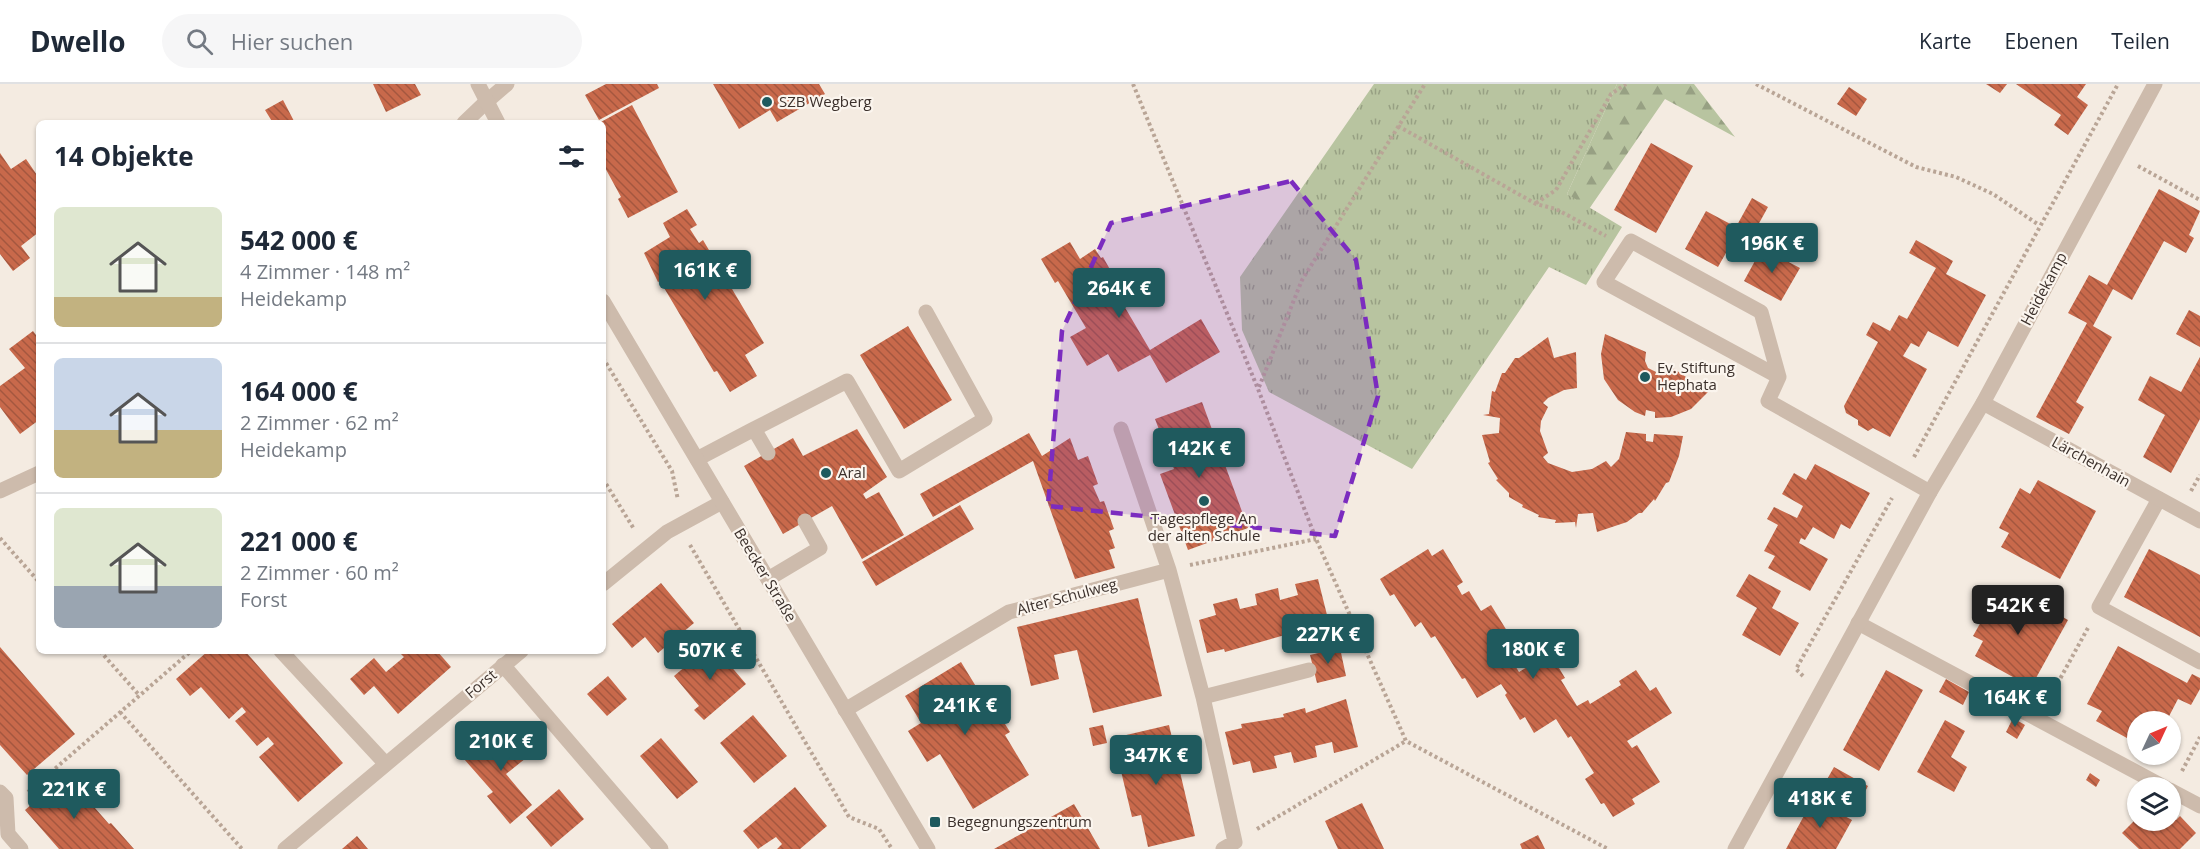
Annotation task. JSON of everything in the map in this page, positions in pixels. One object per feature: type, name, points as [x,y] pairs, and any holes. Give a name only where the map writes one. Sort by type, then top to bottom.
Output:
[{"type":"street","points":[[478,84],[496,120]]},
{"type":"street","points":[[467,120],[507,84]]},
{"type":"street","name":"Heidekamp","points":[[1735,849],[1930,492],[1983,403],[2155,84]]},
{"type":"street","points":[[1779,377],[1604,282],[1631,241],[1761,312],[1779,377],[1768,401],[1930,492]]},
{"type":"street","name":"Beecker Straße","points":[[606,306],[928,849]]},
{"type":"street","points":[[697,459],[847,381],[899,471],[985,419],[926,312]]},
{"type":"street","name":"Lärchenhain","points":[[1983,403],[2200,521]]},
{"type":"street","points":[[754,429],[768,453]]},
{"type":"street","points":[[1121,429],[1169,570],[1203,697],[1229,846]]},
{"type":"street","points":[[0,491],[36,474]]},
{"type":"street","points":[[2159,499],[2099,607],[2200,662]]},
{"type":"street","points":[[606,582],[667,532],[722,502]]},
{"type":"street","points":[[768,579],[820,548],[805,521]]},
{"type":"street","name":"Alter Schulweg","points":[[845,710],[1009,612],[1169,570]]},
{"type":"street","points":[[1858,622],[2146,777]]},
{"type":"street","points":[[284,654],[385,763]]},
{"type":"street","name":"Forst","points":[[285,849],[517,654]]},
{"type":"street","points":[[503,665],[661,849]]},
{"type":"street","points":[[1203,697],[1309,670]]},
{"type":"street","points":[[3,795],[8,834],[21,849]]},
{"type":"street","points":[[2181,796],[2200,806]]},
{"type":"path","points":[[1133,84],[1258,388],[1316,539],[1406,741],[1608,849]]},
{"type":"path","points":[[1258,388],[1302,280],[1425,84]]},
{"type":"path","points":[[1536,204],[1556,190],[1611,94],[1626,84]]},
{"type":"path","points":[[1756,84],[1916,167],[1956,177],[1993,194],[2039,225]]},
{"type":"path","points":[[1819,696],[1797,669],[2118,84]]},
{"type":"path","points":[[1398,126],[1536,204],[1556,209],[1584,226]]},
{"type":"path","points":[[2116,154],[2200,200]]},
{"type":"path","points":[[606,363],[672,471],[690,546],[849,817],[879,828],[892,849]]},
{"type":"path","points":[[606,484],[646,549]]},
{"type":"path","points":[[0,538],[36,579]]},
{"type":"path","points":[[1169,570],[1316,539]]},
{"type":"path","points":[[2038,719],[2099,607]]},
{"type":"path","points":[[102,654],[139,696]]},
{"type":"path","points":[[3,795],[28,793],[188,654]]},
{"type":"path","points":[[120,712],[242,849]]},
{"type":"path","points":[[2178,777],[2200,737]]},
{"type":"path","points":[[1229,846],[1406,741]]},
{"type":"highlighted area","points":[[1291,181],[1356,260],[1378,396],[1335,536],[1048,506],[1062,331],[1111,223]]},
{"type":"green space","points":[[1374,84],[1617,84],[1567,194],[1622,227],[1586,285],[1549,267],[1412,469],[1269,392],[1242,330],[1240,277]]},
{"type":"green space","points":[[1617,84],[1694,84],[1735,137],[1665,99],[1589,209],[1567,194]]},
{"type":"building","points":[[373,84],[415,84],[421,95],[386,112]]},
{"type":"building","points":[[606,84],[657,84],[659,88],[599,120],[585,95]]},
{"type":"building","name":"SZB Wegberg","points":[[713,84],[819,84],[825,94],[777,122],[770,110],[739,129]]},
{"type":"building","points":[[1986,84],[2007,84],[2000,93]]},
{"type":"building","points":[[2016,84],[2086,84],[2077,97],[2088,105],[2068,135],[2054,125],[2061,115]]},
{"type":"building","points":[[1849,87],[1867,99],[1856,116],[1837,104]]},
{"type":"building","points":[[283,100],[293,120],[271,120],[265,110]]},
{"type":"building","points":[[632,105],[678,192],[628,218],[618,199],[621,197],[606,170],[604,120]]},
{"type":"building","points":[[1651,143],[1693,166],[1656,233],[1614,210]]},
{"type":"building","points":[[0,153],[11,169],[26,159],[36,174],[36,234],[21,246],[30,258],[13,271],[0,254]]},
{"type":"building","points":[[2159,189],[2200,211],[2189,235],[2194,238],[2186,253],[2164,241],[2132,300],[2113,289],[2093,326],[2112,337],[2076,402],[2084,407],[2069,434],[2036,417],[2087,323],[2068,313],[2089,275],[2107,285]]},
{"type":"building","points":[[1752,198],[1768,207],[1752,236],[1739,230],[1718,267],[1685,249],[1706,211],[1736,227]]},
{"type":"building","points":[[687,209],[697,225],[690,229],[699,243],[703,240],[764,343],[745,355],[757,376],[730,392],[717,371],[714,372],[660,281],[658,282],[644,253],[670,237],[663,223]]},
{"type":"building","points":[[1916,240],[1953,261],[1946,274],[1986,295],[1958,347],[1928,331],[1919,347],[1911,343],[1903,356],[1927,369],[1890,437],[1873,428],[1868,431],[1858,425],[1858,420],[1846,413],[1844,406],[1878,342],[1866,335],[1873,322],[1890,331],[1899,315],[1907,319],[1936,268],[1909,253]]},
{"type":"building","points":[[1070,242],[1080,259],[1095,249],[1101,258],[1103,257],[1122,291],[1117,294],[1150,350],[1201,319],[1220,352],[1166,383],[1150,355],[1118,372],[1108,354],[1087,366],[1070,337],[1086,328],[1058,281],[1055,283],[1041,259]]},
{"type":"building","points":[[1762,248],[1800,268],[1781,301],[1744,281]]},
{"type":"building","points":[[2189,310],[2200,316],[2200,347],[2176,334]]},
{"type":"building","points":[[908,326],[952,400],[904,429],[860,355]]},
{"type":"building","points":[[33,331],[36,335],[36,422],[20,434],[0,407],[0,386],[25,368],[9,349]]},
{"type":"building","name":"Ev. Stiftung Hephata","points":[[1605,334],[1646,352],[1645,361],[1648,368],[1656,372],[1655,375],[1659,375],[1658,372],[1670,366],[1708,392],[1691,409],[1671,417],[1655,418],[1655,412],[1646,410],[1645,416],[1635,412],[1618,400],[1604,379],[1601,354]]},
{"type":"building","points":[[1548,337],[1554,358],[1576,352],[1577,388],[1564,390],[1543,403],[1548,407],[1541,421],[1540,431],[1548,453],[1543,457],[1548,463],[1572,472],[1592,469],[1606,461],[1611,467],[1619,459],[1626,432],[1646,434],[1646,441],[1653,442],[1654,434],[1683,436],[1679,456],[1669,482],[1666,483],[1655,501],[1654,499],[1642,513],[1627,522],[1597,532],[1593,513],[1578,514],[1576,528],[1575,522],[1555,523],[1556,520],[1538,517],[1539,515],[1522,507],[1523,505],[1509,497],[1509,493],[1496,480],[1498,479],[1488,463],[1490,462],[1482,435],[1499,433],[1500,418],[1483,415],[1489,414],[1492,391],[1495,392],[1502,373],[1505,373],[1515,358],[1519,358]]},
{"type":"building","points":[[2200,357],[2200,419],[2171,473],[2143,457],[2165,415],[2138,400],[2150,376],[2181,392]]},
{"type":"building","name":"Tagespflege An der alten Schule","points":[[1202,402],[1248,528],[1188,550],[1160,474],[1174,469],[1155,419]]},
{"type":"building","points":[[857,429],[887,477],[863,494],[866,499],[879,492],[904,535],[862,559],[832,506],[783,534],[744,466],[793,438],[803,456]]},
{"type":"building","points":[[1029,433],[1042,456],[1070,438],[1078,460],[1088,456],[1098,484],[1093,486],[1100,502],[1104,501],[1114,529],[1109,531],[1115,548],[1109,550],[1115,568],[1075,579],[1033,461],[933,517],[920,494]]},
{"type":"building","points":[[1815,464],[1870,493],[1850,529],[1841,524],[1834,539],[1813,527],[1805,540],[1801,538],[1799,543],[1828,559],[1810,591],[1768,568],[1775,556],[1764,551],[1778,525],[1767,519],[1774,507],[1797,518],[1803,506],[1782,494],[1794,473],[1806,480]]},
{"type":"building","points":[[2038,480],[2096,511],[2060,579],[2001,547],[2009,533],[1999,528],[2020,488],[2030,494]]},
{"type":"building","points":[[960,505],[974,529],[876,586],[862,562]]},
{"type":"building","points":[[1428,549],[1432,556],[1443,549],[1463,582],[1457,586],[1462,595],[1469,591],[1481,611],[1491,605],[1512,639],[1502,645],[1519,672],[1550,653],[1565,678],[1561,680],[1577,706],[1588,700],[1590,704],[1621,685],[1619,681],[1636,670],[1650,691],[1656,687],[1672,713],[1627,741],[1632,748],[1637,745],[1660,782],[1632,799],[1635,804],[1613,817],[1604,803],[1601,804],[1585,779],[1594,773],[1571,736],[1568,738],[1556,719],[1534,733],[1525,717],[1520,720],[1501,684],[1477,698],[1435,636],[1431,638],[1421,622],[1415,627],[1394,594],[1390,596],[1380,579]]},
{"type":"building","points":[[2149,549],[2200,575],[2200,637],[2124,597]]},
{"type":"building","points":[[1749,574],[1781,591],[1772,608],[1799,623],[1780,656],[1742,635],[1757,608],[1736,596]]},
{"type":"building","points":[[1318,579],[1330,627],[1307,633],[1306,629],[1225,652],[1224,649],[1207,653],[1199,620],[1216,615],[1213,604],[1237,598],[1240,609],[1257,605],[1255,594],[1278,588],[1280,600],[1298,595],[1295,584]]},
{"type":"building","points":[[661,583],[694,623],[658,653],[645,637],[632,648],[612,624]]},
{"type":"building","points":[[2011,588],[2068,620],[2031,687],[1975,656],[1983,641],[1973,636],[1995,597],[2003,602]]},
{"type":"building","points":[[1138,598],[1162,696],[1093,713],[1077,650],[1054,655],[1059,679],[1031,686],[1017,627]]},
{"type":"building","points":[[712,644],[746,684],[704,720],[694,710],[699,706],[674,676]]},
{"type":"building","points":[[2118,646],[2187,683],[2192,674],[2200,678],[2200,689],[2191,705],[2178,699],[2172,711],[2127,711],[2127,738],[2096,721],[2102,711],[2087,704]]},
{"type":"building","points":[[0,647],[75,734],[27,775],[0,745]]},
{"type":"building","points":[[1340,648],[1346,676],[1317,683],[1310,655]]},
{"type":"building","points":[[205,654],[248,654],[343,763],[298,802],[259,757],[274,744],[268,737],[257,746],[235,721],[246,712],[242,707],[229,719],[201,687],[190,696],[176,679]]},
{"type":"building","points":[[401,654],[440,654],[451,667],[398,714],[374,686],[364,695],[350,679],[374,658],[386,672],[404,657]]},
{"type":"building","points":[[961,662],[980,693],[976,696],[991,721],[1000,716],[1010,732],[1005,735],[1029,775],[973,809],[940,754],[927,762],[908,731],[921,723],[905,696]]},
{"type":"building","points":[[1886,670],[1923,690],[1879,771],[1843,750]]},
{"type":"building","points":[[608,676],[627,699],[607,716],[587,694]]},
{"type":"building","points":[[1946,679],[1969,692],[1963,705],[1939,692]]},
{"type":"building","points":[[1346,699],[1358,747],[1334,753],[1332,742],[1315,746],[1317,757],[1294,763],[1291,752],[1274,756],[1277,768],[1253,773],[1250,761],[1233,765],[1225,732],[1242,728],[1241,724],[1284,717],[1283,714],[1305,708],[1306,713]]},
{"type":"building","points":[[753,715],[787,756],[754,783],[720,743]]},
{"type":"building","points":[[2013,718],[2025,725],[2017,739],[2006,732]]},
{"type":"building","points":[[1945,720],[1965,731],[1951,757],[1967,767],[1954,792],[1917,772]]},
{"type":"building","points":[[505,725],[531,754],[506,774],[532,805],[510,824],[487,796],[493,792],[464,759]]},
{"type":"building","points":[[1103,725],[1107,743],[1093,746],[1089,728]]},
{"type":"building","points":[[1169,725],[1195,836],[1148,847],[1141,815],[1132,817],[1120,767],[1128,765],[1122,736]]},
{"type":"building","points":[[661,738],[698,782],[677,799],[640,756]]},
{"type":"building","points":[[1834,767],[1868,786],[1860,801],[1825,783]]},
{"type":"building","points":[[2090,773],[2100,780],[2096,787],[2086,780]]},
{"type":"building","points":[[66,775],[134,849],[59,849],[25,810]]},
{"type":"building","points":[[795,787],[827,826],[800,849],[777,849],[782,844],[776,837],[758,849],[743,831]]},
{"type":"building","points":[[559,789],[584,819],[551,847],[526,817]]},
{"type":"building","points":[[1813,799],[1852,820],[1836,849],[1786,849]]},
{"type":"building","points":[[1362,803],[1384,849],[1338,849],[1325,821]]},
{"type":"building","points":[[1074,804],[1100,849],[994,849]]},
{"type":"building","points":[[2181,817],[2196,833],[2180,849],[2139,849],[2122,833],[2127,828],[2127,831],[2181,831]]},
{"type":"building","points":[[1538,835],[1545,849],[1522,849],[1520,844]]},
{"type":"building","points":[[357,836],[368,849],[342,849]]},
{"type":"place","name":"SZB Wegberg","points":[[767,102]]},
{"type":"place","name":"Ev. Stiftung Hephata","points":[[1645,377]]},
{"type":"place","name":"Aral","points":[[826,473]]},
{"type":"place","name":"Tagespflege An der alten Schule","points":[[1204,501]]},
{"type":"place","name":"Begegnungszentrum","points":[[935,822]]}]
